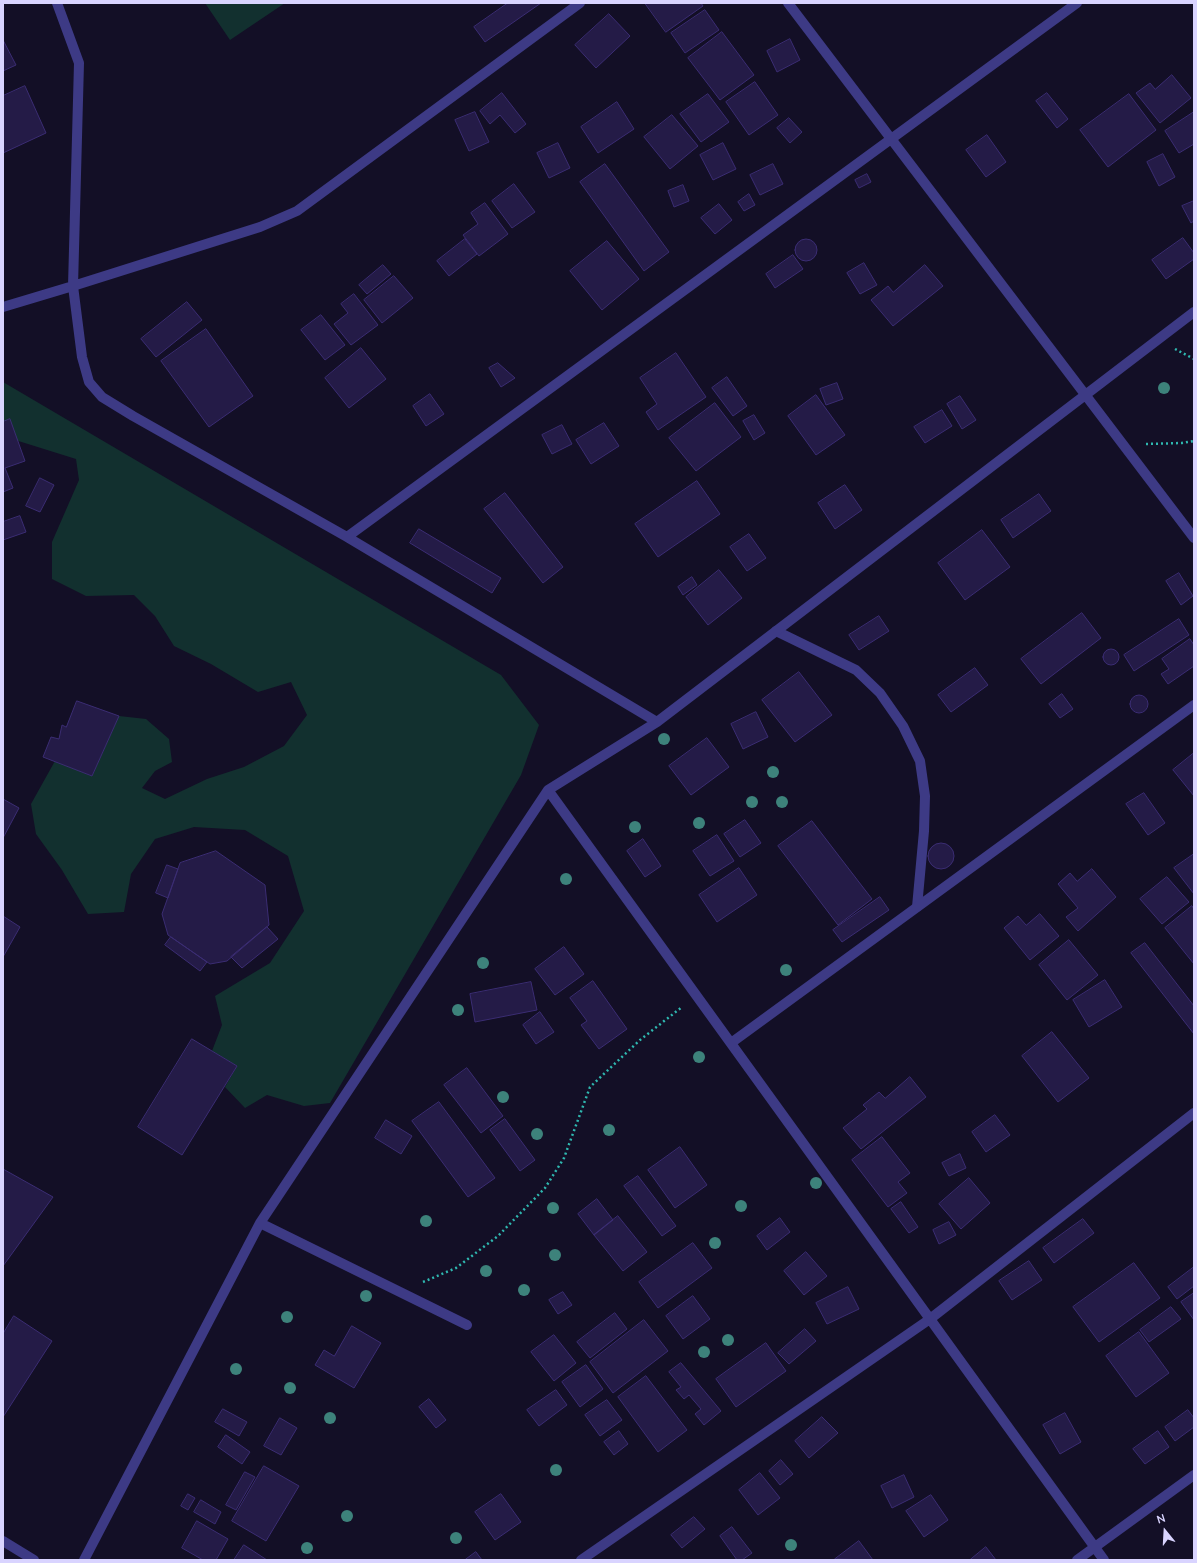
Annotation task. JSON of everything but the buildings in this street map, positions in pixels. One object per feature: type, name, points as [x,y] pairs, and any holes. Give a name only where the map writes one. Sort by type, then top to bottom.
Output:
[{"type":"street","points":[[57,3],[79,63],[73,286],[82,358],[89,382],[102,397],[133,416],[347,537],[657,722]]},
{"type":"street","points":[[3,307],[260,227],[298,211],[580,3]]},
{"type":"street","points":[[788,3],[1194,538]]},
{"type":"street","points":[[347,537],[892,140],[1077,3]]},
{"type":"street","points":[[84,1560],[260,1223],[548,790],[657,722],[1194,312]]},
{"type":"street","points":[[776,631],[856,670],[880,693],[902,726],[920,761],[925,796],[924,831],[917,906]]},
{"type":"street","points":[[731,1043],[1194,705]]},
{"type":"street","points":[[548,790],[1104,1560]]},
{"type":"street","points":[[581,1560],[930,1319],[1194,1113]]},
{"type":"street","points":[[260,1223],[467,1325]]},
{"type":"street","points":[[1077,1560],[1194,1475]]},
{"type":"street","points":[[3,1542],[34,1560]]},
{"type":"path","points":[[1124,444],[1182,444],[1194,441]]},
{"type":"path","points":[[400,1292],[456,1268],[498,1236],[545,1188],[564,1158],[590,1087],[635,1045],[696,995]]},
{"type":"green space","points":[[205,3],[285,3],[230,40]]},
{"type":"green space","points":[[3,382],[501,675],[539,725],[521,775],[330,1103],[304,1106],[267,1095],[245,1108],[225,1087],[237,1066],[212,1051],[222,1025],[215,996],[270,963],[304,911],[288,856],[245,830],[194,827],[155,839],[131,874],[124,912],[88,914],[62,870],[36,834],[31,804],[55,761],[92,776],[119,716],[146,719],[169,739],[172,762],[155,771],[142,788],[165,799],[207,779],[244,767],[284,746],[307,715],[291,682],[258,692],[211,664],[174,646],[155,616],[134,595],[86,596],[52,579],[52,542],[79,480],[76,459],[12,439],[5,421],[3,421]]}]
